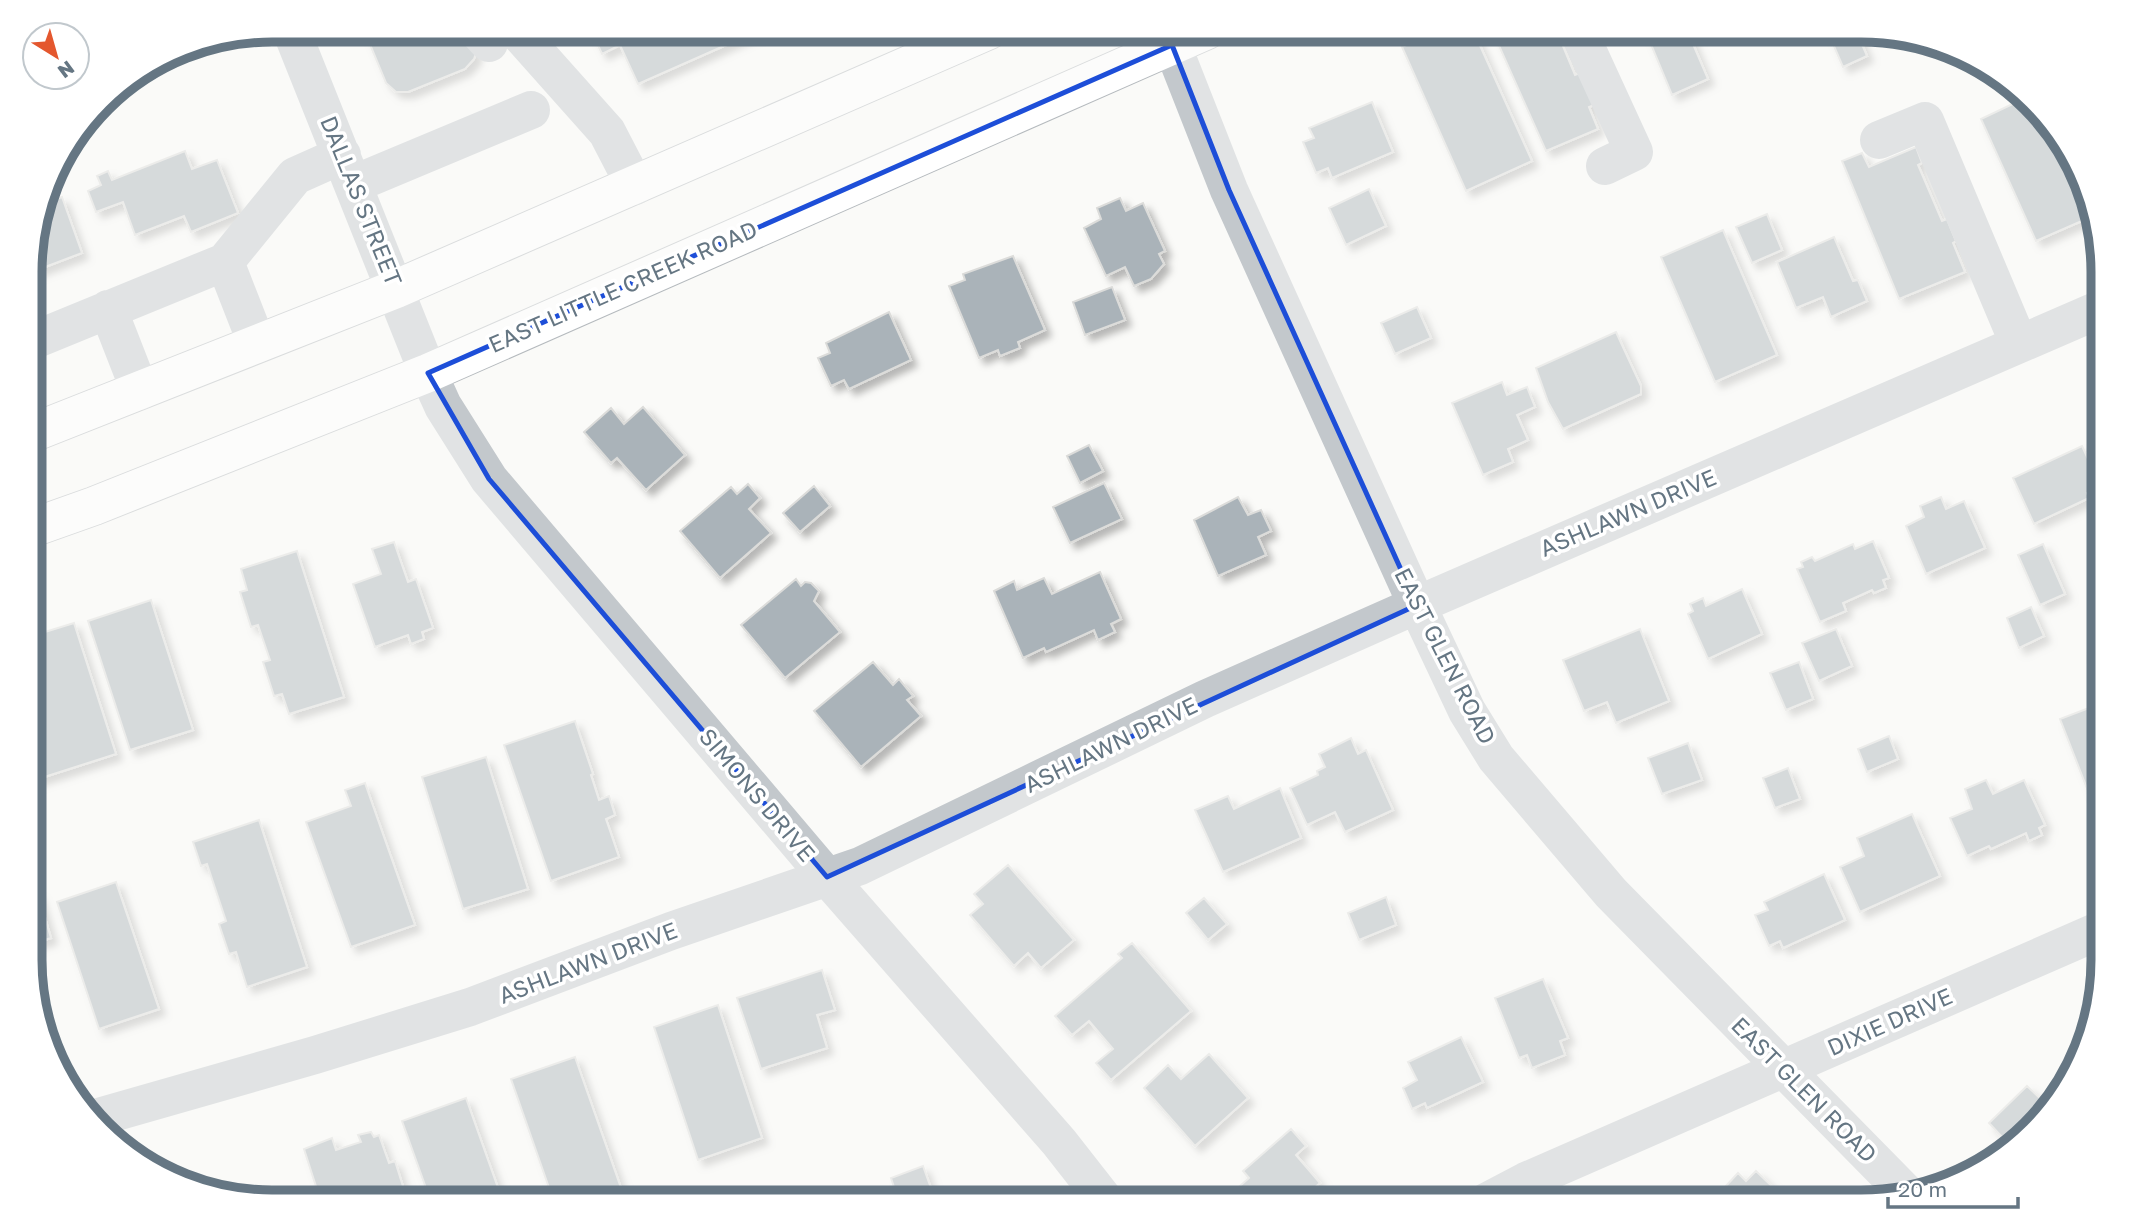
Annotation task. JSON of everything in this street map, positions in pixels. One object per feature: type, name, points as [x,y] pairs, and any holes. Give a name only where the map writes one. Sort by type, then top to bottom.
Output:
[{"type":"main road","name":"EAST LITTLE CREEK ROAD","points":[[42,524],[428,373],[1181,42]]},
{"type":"main road","points":[[42,429],[396,289],[635,186],[922,43]]},
{"type":"street","name":"DALLAS STREET","points":[[296,42],[428,373]]},
{"type":"street","points":[[503,42],[607,132],[635,186]]},
{"type":"street","points":[[1584,42],[1634,152],[1605,166]]},
{"type":"street","name":"EAST GLEN ROAD","points":[[1172,46],[1229,190],[1417,604],[1467,711],[1496,758],[1611,893],[1900,1187]]},
{"type":"street","points":[[42,337],[225,262],[295,176],[348,169],[531,110]]},
{"type":"street","points":[[1879,139],[1925,121],[2019,344]]},
{"type":"street","points":[[225,262],[257,344]]},
{"type":"street","points":[[108,309],[140,391]]},
{"type":"street","name":"ASHLAWN DRIVE","points":[[103,1116],[470,1007],[671,931],[860,866],[1205,699],[1417,604],[2091,313]]},
{"type":"street","name":"SIMONS DRIVE","points":[[428,373],[443,406],[489,479],[827,877],[1059,1142],[1097,1190]]},
{"type":"street","name":"DIXIE DRIVE","points":[[1509,1190],[2091,934]]},
{"type":"highlighted area","points":[[1172,45],[1229,190],[1417,605],[827,877],[489,479],[428,373]]},
{"type":"building","points":[[369,42],[468,42],[476,53],[465,69],[408,92],[396,92],[386,83]]},
{"type":"building","points":[[596,42],[733,42],[638,84],[620,45],[602,54]]},
{"type":"building","points":[[1413,42],[1478,42],[1532,161],[1466,191],[1402,47]]},
{"type":"building","points":[[1497,42],[1561,42],[1575,75],[1580,73],[1594,105],[1589,107],[1598,129],[1546,151]]},
{"type":"building","points":[[1650,42],[1692,42],[1708,79],[1672,95]]},
{"type":"building","points":[[1832,42],[1861,42],[1867,56],[1843,67]]},
{"type":"building","points":[[1372,102],[1393,152],[1332,178],[1328,168],[1316,173],[1303,142],[1314,138],[1309,128]]},
{"type":"building","points":[[2016,102],[2024,109],[2044,132],[2060,157],[2074,184],[2085,220],[2036,241],[1981,119]]},
{"type":"building","points":[[1916,147],[1922,163],[1918,165],[1942,221],[1947,219],[1965,272],[1899,299],[1842,161],[1862,153],[1869,167]]},
{"type":"building","points":[[185,151],[192,169],[217,160],[238,213],[191,232],[184,216],[135,235],[123,202],[96,212],[88,191],[101,185],[97,176],[108,171],[112,180]]},
{"type":"building","points":[[1369,189],[1386,226],[1346,245],[1329,208]]},
{"type":"building","points":[[62,197],[82,253],[42,268],[44,242],[53,200]]},
{"type":"building","points":[[1120,198],[1126,211],[1143,203],[1165,251],[1159,254],[1164,264],[1151,279],[1134,286],[1125,267],[1106,276],[1084,228],[1101,219],[1097,208]]},
{"type":"building","points":[[1767,214],[1782,250],[1752,263],[1736,227]]},
{"type":"building","points":[[1723,230],[1777,355],[1715,382],[1661,257]]},
{"type":"building","points":[[1834,237],[1853,281],[1858,280],[1867,301],[1831,317],[1823,297],[1796,308],[1777,262]]},
{"type":"building","points":[[1013,256],[1045,330],[1018,342],[1020,348],[1000,356],[998,350],[979,358],[949,286],[965,280],[963,274]]},
{"type":"building","points":[[1112,287],[1125,320],[1085,335],[1073,302]]},
{"type":"building","points":[[1417,307],[1431,338],[1395,354],[1381,323]]},
{"type":"building","points":[[889,312],[911,360],[849,389],[844,380],[831,386],[818,358],[830,353],[826,343]]},
{"type":"building","points":[[1616,332],[1641,386],[1641,394],[1563,429],[1548,402],[1536,368]]},
{"type":"building","points":[[1502,382],[1507,395],[1527,387],[1535,407],[1517,415],[1528,440],[1508,449],[1513,462],[1483,475],[1452,403]]},
{"type":"building","points":[[643,407],[685,455],[646,490],[617,458],[611,463],[584,432],[611,408],[624,424]]},
{"type":"building","points":[[1089,445],[1103,471],[1080,483],[1067,456]]},
{"type":"building","points":[[2082,446],[2091,465],[2091,491],[2087,493],[2089,498],[2034,524],[2013,478]]},
{"type":"building","points":[[1104,483],[1122,519],[1070,543],[1053,507]]},
{"type":"building","points":[[748,484],[760,498],[749,509],[771,533],[720,578],[680,531],[731,487],[737,494]]},
{"type":"building","points":[[814,486],[830,506],[800,532],[783,513]]},
{"type":"building","points":[[1238,497],[1248,515],[1261,510],[1271,531],[1258,537],[1266,555],[1218,576],[1194,520]]},
{"type":"building","points":[[1941,497],[1946,509],[1964,501],[1985,548],[1926,574],[1906,526],[1924,517],[1920,506]]},
{"type":"building","points":[[1873,541],[1889,578],[1883,580],[1886,588],[1874,593],[1872,590],[1843,603],[1846,611],[1820,622],[1797,569],[1803,567],[1801,562],[1812,557],[1815,561],[1853,544],[1855,549]]},
{"type":"building","points":[[394,542],[408,582],[416,579],[433,628],[422,632],[424,639],[411,644],[408,635],[375,647],[353,584],[381,574],[372,549]]},
{"type":"building","points":[[2043,544],[2065,594],[2040,605],[2018,555]]},
{"type":"building","points":[[297,551],[344,697],[289,714],[282,694],[274,696],[263,662],[270,660],[258,625],[251,627],[240,592],[247,590],[241,569]]},
{"type":"building","points":[[1100,572],[1121,619],[1111,624],[1115,632],[1098,640],[1094,630],[1046,652],[1044,648],[1023,658],[994,591],[1014,581],[1017,590],[1044,578],[1052,594]]},
{"type":"building","points":[[796,579],[801,586],[805,582],[811,583],[819,591],[814,601],[840,632],[785,678],[741,625]]},
{"type":"building","points":[[1742,589],[1762,634],[1708,659],[1688,614],[1693,611],[1690,604],[1703,598],[1706,606]]},
{"type":"building","points":[[151,600],[193,730],[130,750],[88,621]]},
{"type":"building","points":[[2031,607],[2044,636],[2019,648],[2007,618]]},
{"type":"building","points":[[74,623],[116,754],[42,778],[42,633]]},
{"type":"building","points":[[1640,629],[1669,701],[1616,723],[1607,702],[1584,711],[1563,660]]},
{"type":"building","points":[[1836,629],[1852,666],[1819,681],[1802,643]]},
{"type":"building","points":[[873,662],[893,685],[899,679],[913,696],[907,700],[921,716],[861,767],[814,711]]},
{"type":"building","points":[[1799,662],[1813,699],[1786,710],[1770,673]]},
{"type":"building","points":[[2091,707],[2091,799],[2060,719]]},
{"type":"building","points":[[575,721],[599,800],[609,796],[615,815],[606,819],[619,857],[551,881],[504,745]]},
{"type":"building","points":[[1889,736],[1898,759],[1867,772],[1858,749]]},
{"type":"building","points":[[1351,738],[1358,754],[1366,750],[1393,810],[1345,832],[1335,812],[1307,825],[1290,788],[1318,775],[1317,771],[1325,767],[1319,754]]},
{"type":"building","points":[[1688,743],[1702,780],[1662,794],[1648,758]]},
{"type":"building","points":[[486,757],[528,889],[463,909],[422,777]]},
{"type":"building","points":[[1788,768],[1800,799],[1775,808],[1763,778]]},
{"type":"building","points":[[1986,780],[1993,794],[2024,780],[2045,825],[2039,828],[2042,835],[2029,841],[2026,833],[1991,849],[1989,846],[1967,856],[1950,818],[1972,809],[1965,789]]},
{"type":"building","points":[[365,783],[415,925],[351,947],[306,822],[351,806],[345,790]]},
{"type":"building","points":[[1280,788],[1301,838],[1223,872],[1195,810],[1228,796],[1234,809]]},
{"type":"building","points":[[1912,814],[1940,876],[1860,912],[1840,867],[1864,856],[1857,838]]},
{"type":"building","points":[[259,820],[307,967],[247,987],[236,952],[229,954],[219,924],[226,921],[207,864],[201,866],[193,842]]},
{"type":"building","points":[[1008,865],[1074,940],[1041,968],[1028,953],[1014,966],[970,915],[983,904],[974,894]]},
{"type":"building","points":[[1824,874],[1845,920],[1783,948],[1780,941],[1769,946],[1755,915],[1768,910],[1764,902]]},
{"type":"building","points":[[116,882],[159,1009],[99,1029],[57,902]]},
{"type":"building","points":[[1386,897],[1396,925],[1359,940],[1348,913]]},
{"type":"building","points":[[1204,898],[1227,924],[1208,940],[1186,913]]},
{"type":"building","points":[[42,908],[51,938],[42,941]]},
{"type":"building","points":[[1132,943],[1191,1011],[1111,1080],[1096,1063],[1113,1049],[1089,1021],[1072,1035],[1055,1016],[1122,958],[1118,954]]},
{"type":"building","points":[[822,970],[835,1010],[817,1015],[827,1048],[761,1069],[737,998]]},
{"type":"building","points":[[1543,979],[1568,1038],[1560,1041],[1565,1055],[1532,1068],[1527,1055],[1519,1058],[1495,998]]},
{"type":"building","points":[[718,1005],[762,1138],[698,1160],[654,1027]]},
{"type":"building","points":[[1461,1037],[1483,1082],[1427,1108],[1425,1103],[1412,1109],[1403,1088],[1417,1080],[1408,1062]]},
{"type":"building","points":[[1209,1054],[1248,1098],[1195,1146],[1144,1088],[1168,1065],[1181,1079]]},
{"type":"building","points":[[575,1057],[621,1188],[550,1190],[511,1079]]},
{"type":"building","points":[[2027,1086],[2044,1100],[2013,1133],[1995,1147],[1993,1145],[2002,1137],[1989,1123]]},
{"type":"building","points":[[466,1098],[499,1190],[427,1190],[402,1121]]},
{"type":"building","points":[[1291,1129],[1306,1146],[1296,1155],[1320,1183],[1312,1190],[1236,1190],[1249,1178],[1243,1171]]},
{"type":"building","points":[[371,1132],[374,1137],[379,1135],[389,1163],[395,1161],[404,1190],[317,1190],[304,1149],[332,1138],[336,1150],[361,1142],[358,1135]]},
{"type":"building","points":[[923,1166],[932,1190],[895,1190],[891,1178]]},
{"type":"building","points":[[1756,1171],[1776,1190],[1722,1190],[1738,1173],[1746,1181]]}]
